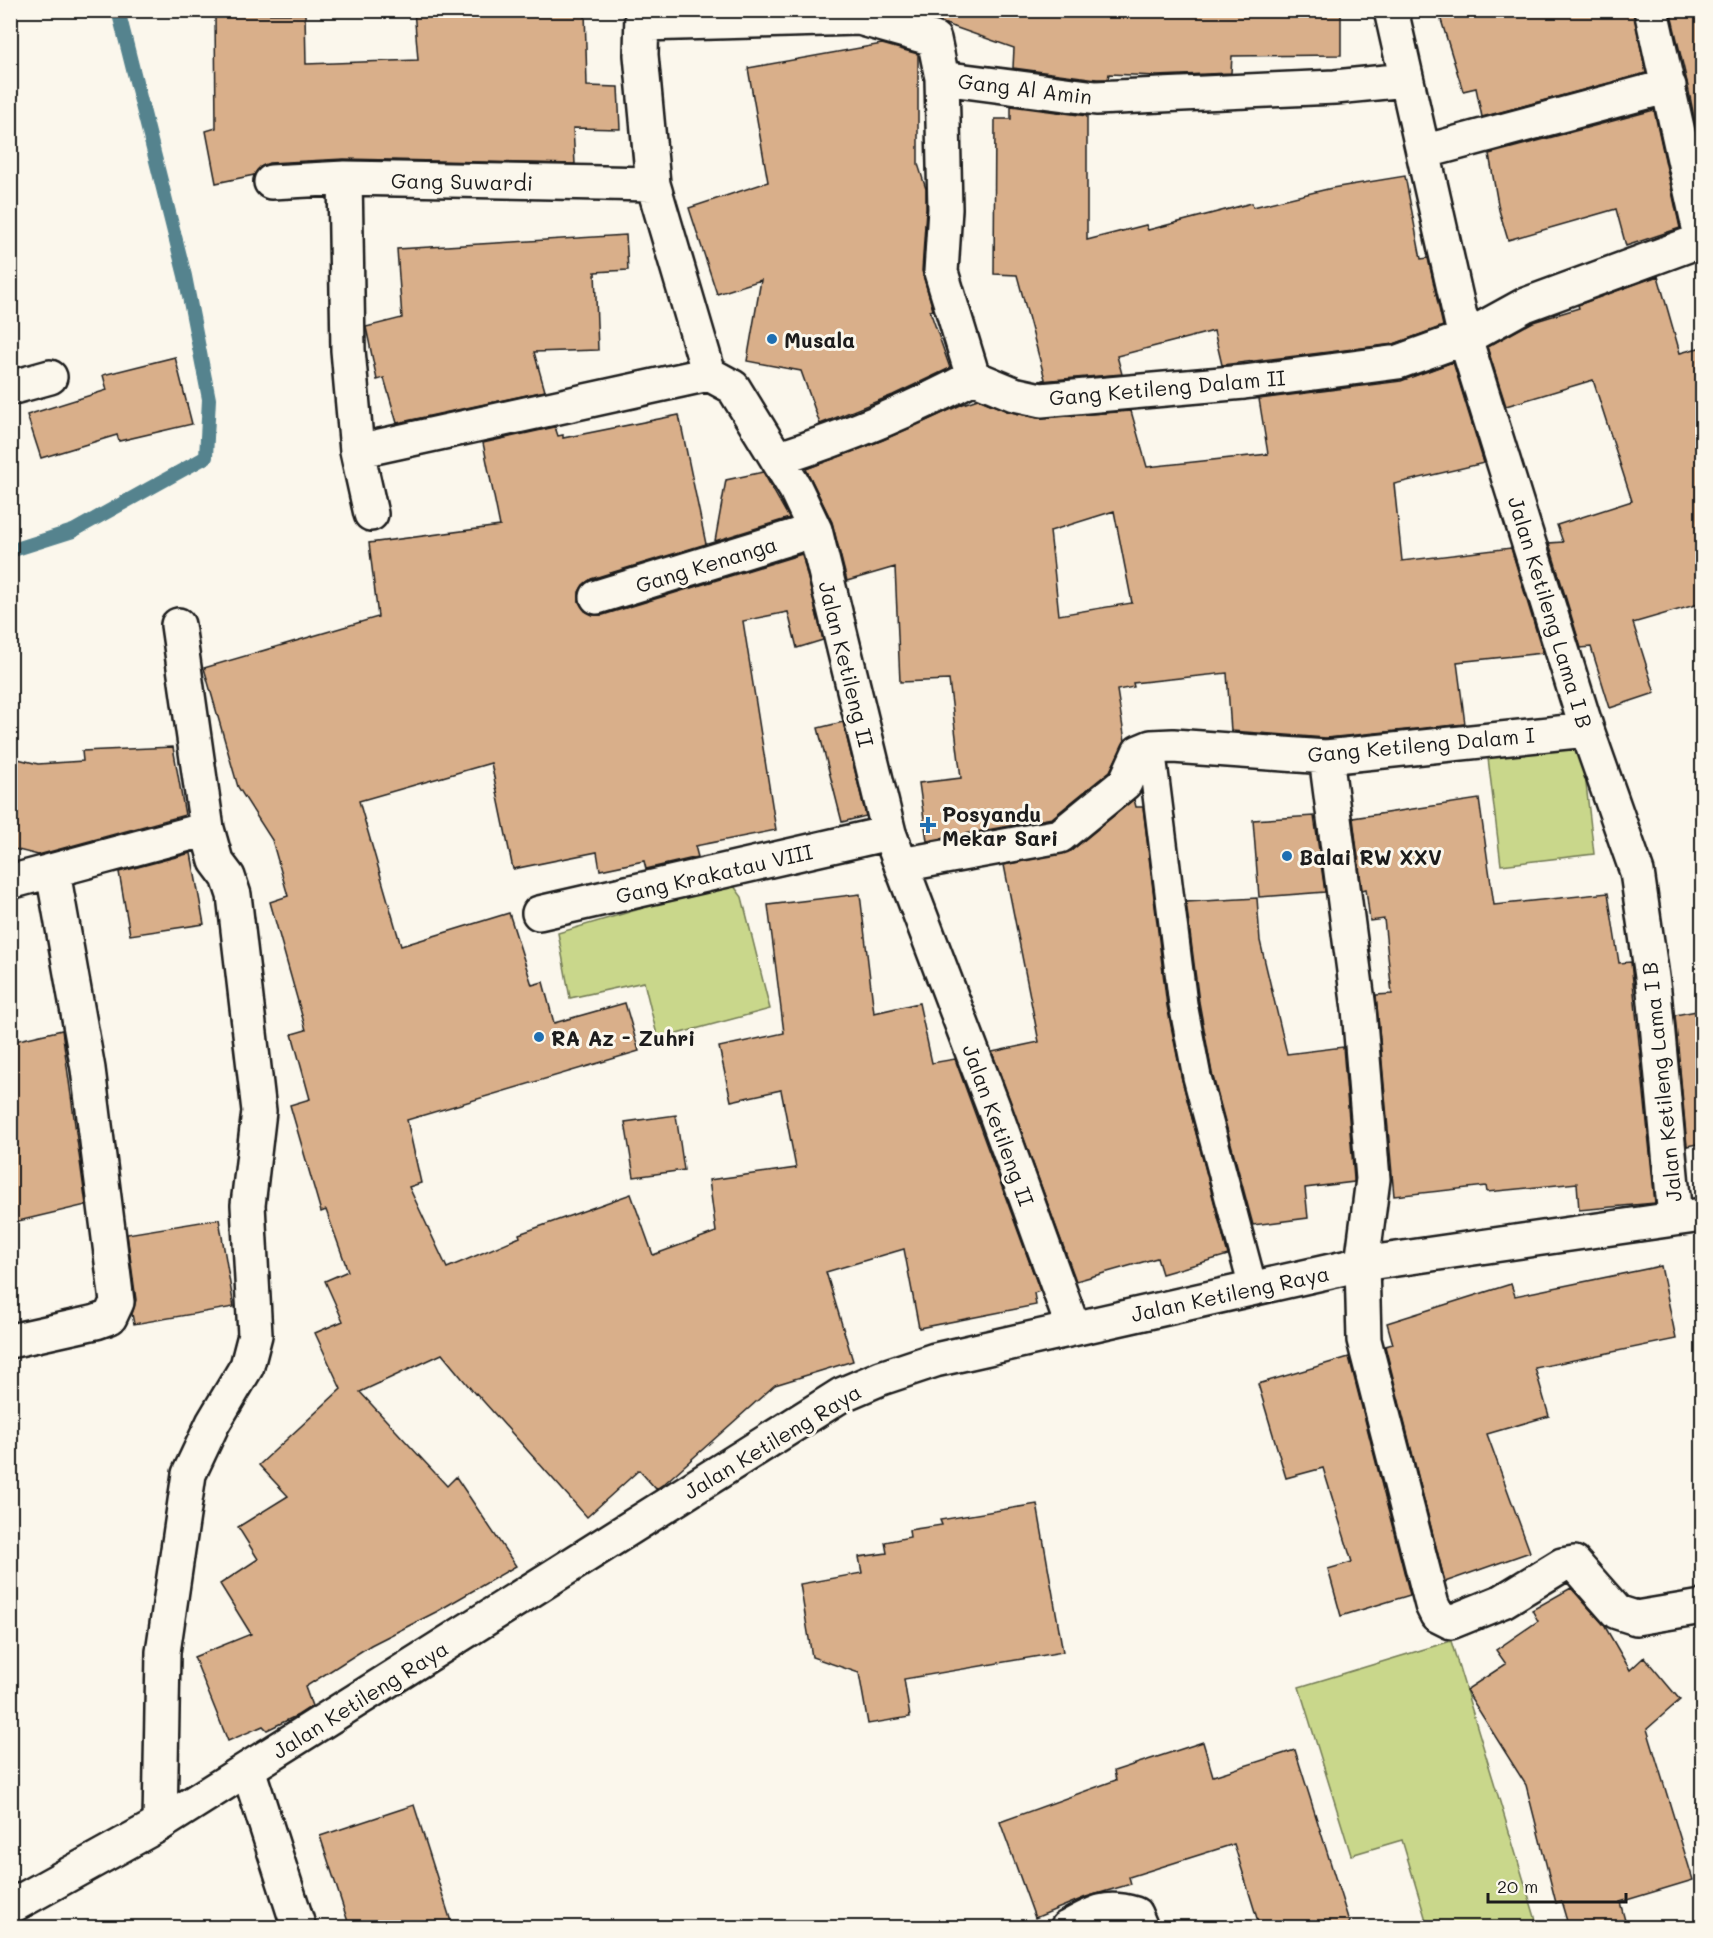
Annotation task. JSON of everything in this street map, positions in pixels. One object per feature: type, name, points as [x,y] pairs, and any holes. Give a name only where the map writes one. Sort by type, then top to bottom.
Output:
[{"type":"street","name":"Jalan Ketileng Lama I B","points":[[1390,10],[1465,338],[1587,730],[1636,872],[1689,1217]]},
{"type":"street","points":[[1651,10],[1702,240]]},
{"type":"street","name":"Gang Al Amin","points":[[642,17],[860,14],[934,39],[942,78],[1096,98],[1323,88],[1406,80]]},
{"type":"street","points":[[357,451],[709,374],[653,184],[640,55],[642,17]]},
{"type":"street","points":[[777,459],[853,435],[920,406],[973,377],[941,272],[945,209],[942,78]]},
{"type":"street","points":[[1423,152],[1669,86]]},
{"type":"street","points":[[345,178],[348,350],[357,451],[371,514]]},
{"type":"street","name":"Gang Suwardi","points":[[271,182],[345,178],[653,184]]},
{"type":"street","name":"Gang Ketileng Dalam II","points":[[973,377],[1014,394],[1041,400],[1078,398],[1144,389],[1244,382],[1398,362],[1465,338],[1525,305],[1702,240]]},
{"type":"street","name":"Jalan Ketileng II","points":[[709,374],[733,387],[795,488],[814,530],[889,833],[994,1109],[1073,1328]]},
{"type":"street","points":[[10,388],[50,377]]},
{"type":"street","name":"Gang Kenanga","points":[[597,597],[814,530]]},
{"type":"street","points":[[160,1824],[163,1652],[189,1474],[213,1423],[247,1366],[255,1335],[248,1205],[259,1111],[234,895],[228,877],[216,861],[207,829],[178,625]]},
{"type":"street","name":"Gang Ketileng Dalam I","points":[[1151,747],[1173,746],[1326,757],[1587,730]]},
{"type":"street","points":[[901,865],[1060,836],[1125,783],[1139,752],[1151,747]]},
{"type":"street","points":[[1326,757],[1359,1009],[1373,1179],[1362,1264],[1364,1340],[1437,1615],[1451,1622],[1480,1611],[1518,1593],[1562,1565],[1574,1563],[1617,1612],[1626,1617],[1636,1618],[1702,1607]]},
{"type":"street","points":[[10,882],[207,829]]},
{"type":"street","name":"Gang Krakatau VIII","points":[[539,913],[889,833]]},
{"type":"street","points":[[10,1341],[110,1317],[117,1302],[88,1069],[53,872]]},
{"type":"street","name":"Jalan Ketileng Raya","points":[[10,1907],[160,1824],[842,1395],[880,1378],[935,1360],[1362,1264],[1689,1217]]},
{"type":"street","points":[[248,1769],[299,1928]]},
{"type":"street","points":[[1067,1928],[1101,1910],[1118,1909],[1138,1921]]},
{"type":"lane","points":[[1151,747],[1183,1004],[1197,1077],[1253,1288]]},
{"type":"green space","points":[[1581,740],[1594,854],[1501,865],[1487,750]]},
{"type":"green space","points":[[731,882],[742,897],[770,1009],[658,1039],[644,982],[570,998],[558,933]]},
{"type":"green space","points":[[1451,1641],[1538,1927],[1428,1927],[1402,1840],[1351,1855],[1299,1687]]},
{"type":"building","points":[[414,10],[585,10],[587,86],[618,87],[620,129],[573,128],[575,164],[344,159],[269,163],[260,167],[254,175],[216,183],[206,131],[216,128],[215,14],[305,14],[306,64],[418,60]]},
{"type":"building","points":[[924,10],[1246,10],[1304,15],[1304,10],[1341,10],[1341,55],[1232,56],[1231,73],[1157,76],[1109,74],[1108,79],[1097,79],[1013,68],[1014,48],[923,16]]},
{"type":"building","points":[[1438,10],[1633,10],[1646,73],[1482,117],[1476,88],[1463,91]]},
{"type":"building","points":[[1670,10],[1702,10],[1702,156],[1687,82]]},
{"type":"building","points":[[882,44],[918,54],[918,164],[926,189],[922,271],[933,310],[930,311],[950,368],[893,395],[820,424],[801,371],[747,361],[761,280],[717,294],[689,208],[768,182],[748,68]]},
{"type":"building","points":[[1011,106],[1087,116],[1087,240],[1146,225],[1148,230],[1252,203],[1253,207],[1332,188],[1405,176],[1421,259],[1428,258],[1443,326],[1394,344],[1222,365],[1214,331],[1117,356],[1122,374],[1040,381],[1045,379],[1017,275],[994,274],[995,119],[1011,119]]},
{"type":"building","points":[[1654,110],[1680,228],[1626,246],[1616,209],[1508,240],[1499,210],[1489,154]]},
{"type":"building","points":[[626,235],[628,270],[595,272],[598,350],[534,352],[545,391],[397,423],[384,378],[377,380],[366,327],[402,318],[397,249]]},
{"type":"building","points":[[1658,276],[1680,353],[1702,347],[1702,603],[1633,623],[1655,693],[1610,708],[1591,647],[1581,648],[1549,543],[1563,542],[1557,525],[1632,501],[1593,380],[1506,406],[1487,347],[1533,322],[1579,308],[1578,305]]},
{"type":"building","points":[[175,357],[192,424],[119,441],[117,435],[41,458],[27,415],[107,390],[103,375]]},
{"type":"building","points":[[1453,362],[1484,463],[1394,484],[1402,561],[1511,548],[1543,653],[1457,662],[1465,724],[1326,738],[1231,731],[1227,673],[1133,683],[1134,687],[1117,690],[1125,741],[1110,771],[1052,818],[927,841],[919,783],[961,778],[949,680],[900,682],[895,567],[847,581],[832,522],[806,469],[883,440],[978,399],[1007,411],[1037,418],[1131,411],[1147,467],[1268,454],[1259,399],[1401,381]],"holes":[[[1114,511],[1132,603],[1059,615],[1050,531]]]},
{"type":"building","points":[[679,415],[706,544],[591,579],[583,585],[579,592],[579,602],[585,611],[593,615],[603,615],[802,554],[823,640],[797,648],[788,612],[743,621],[776,830],[695,846],[698,857],[646,869],[644,861],[600,870],[597,852],[513,869],[491,763],[359,801],[401,946],[509,913],[532,985],[543,982],[554,1023],[625,1003],[639,1051],[407,1120],[421,1183],[409,1187],[447,1268],[520,1237],[519,1234],[631,1194],[653,1255],[716,1232],[709,1180],[796,1168],[781,1090],[731,1101],[719,1047],[784,1033],[768,905],[860,894],[874,1013],[919,1003],[932,1063],[955,1059],[1040,1291],[1034,1293],[1036,1305],[919,1328],[904,1249],[826,1272],[853,1361],[775,1385],[665,1483],[656,1489],[639,1470],[587,1517],[475,1394],[442,1354],[360,1392],[447,1486],[456,1477],[516,1566],[436,1612],[371,1645],[305,1687],[312,1706],[298,1715],[267,1730],[263,1726],[228,1741],[194,1657],[251,1634],[220,1584],[258,1559],[238,1527],[288,1496],[259,1465],[341,1389],[315,1333],[343,1321],[325,1281],[348,1271],[326,1210],[321,1212],[290,1105],[310,1099],[292,1034],[306,1030],[270,902],[288,896],[272,840],[238,787],[204,668],[378,617],[369,543],[500,526],[483,443],[555,427],[558,436],[563,435],[563,438]]},
{"type":"building","points":[[763,472],[789,518],[715,541],[726,480]]},
{"type":"building","points":[[843,722],[866,816],[842,822],[818,728]]},
{"type":"building","points":[[173,747],[185,815],[38,855],[10,848],[10,757],[38,764],[83,761],[82,751]]},
{"type":"building","points":[[1134,799],[1136,807],[1143,807],[1167,1006],[1182,1080],[1228,1255],[1162,1274],[1157,1258],[1076,1281],[992,1052],[1039,1042],[1004,865],[1071,851]]},
{"type":"building","points":[[1479,799],[1494,905],[1608,893],[1619,963],[1631,962],[1655,1203],[1579,1210],[1577,1183],[1487,1192],[1486,1186],[1394,1196],[1376,995],[1392,994],[1384,919],[1370,921],[1366,889],[1362,890],[1353,818]]},
{"type":"building","name":"Balai RW XXV","points":[[1314,816],[1325,892],[1259,897],[1253,820]]},
{"type":"building","points":[[191,853],[204,924],[130,935],[119,872]]},
{"type":"building","points":[[1257,898],[1260,941],[1287,1054],[1343,1047],[1354,1182],[1305,1188],[1308,1218],[1253,1225],[1212,1073],[1199,1002],[1186,902]]},
{"type":"building","points":[[1702,1010],[1702,1143],[1687,1146],[1675,1015]]},
{"type":"building","points":[[62,1030],[86,1205],[10,1223],[10,1042]]},
{"type":"building","points":[[676,1115],[684,1170],[634,1177],[625,1122]]},
{"type":"building","points":[[219,1219],[234,1307],[134,1324],[132,1314],[136,1300],[127,1234]]},
{"type":"building","points":[[1661,1266],[1676,1339],[1535,1368],[1549,1416],[1487,1434],[1530,1552],[1445,1582],[1385,1346],[1393,1344],[1387,1323],[1511,1284],[1515,1296]]},
{"type":"building","points":[[1349,1357],[1410,1595],[1341,1616],[1328,1569],[1352,1562],[1323,1468],[1286,1478],[1258,1384]]},
{"type":"building","points":[[1037,1504],[1063,1652],[904,1679],[910,1717],[868,1724],[859,1673],[812,1657],[800,1584],[862,1573],[859,1557],[887,1553],[885,1542],[910,1537],[909,1530],[942,1525],[940,1520]]},
{"type":"building","points":[[1571,1588],[1604,1625],[1630,1670],[1644,1657],[1680,1700],[1647,1729],[1693,1880],[1620,1902],[1627,1928],[1569,1928],[1561,1901],[1556,1903],[1526,1785],[1466,1690],[1506,1664],[1496,1650],[1538,1621],[1532,1610]]},
{"type":"building","points":[[1203,1742],[1213,1776],[1295,1750],[1351,1928],[1260,1928],[1234,1844],[1129,1877],[1131,1884],[1086,1897],[1035,1918],[1000,1822],[1116,1780],[1114,1771]]},
{"type":"building","points":[[414,1805],[453,1928],[350,1928],[320,1836]]},
{"type":"waterway","points":[[10,551],[73,531],[206,457],[209,399],[185,276],[118,10]]},
{"type":"place","name":"Musala","points":[[772,339]]},
{"type":"place","name":"Posyandu Mekar Sari","points":[[928,825]]},
{"type":"place","name":"Balai RW XXV","points":[[1287,856]]},
{"type":"place","name":"RA Az - Zuhri","points":[[539,1037]]}]
